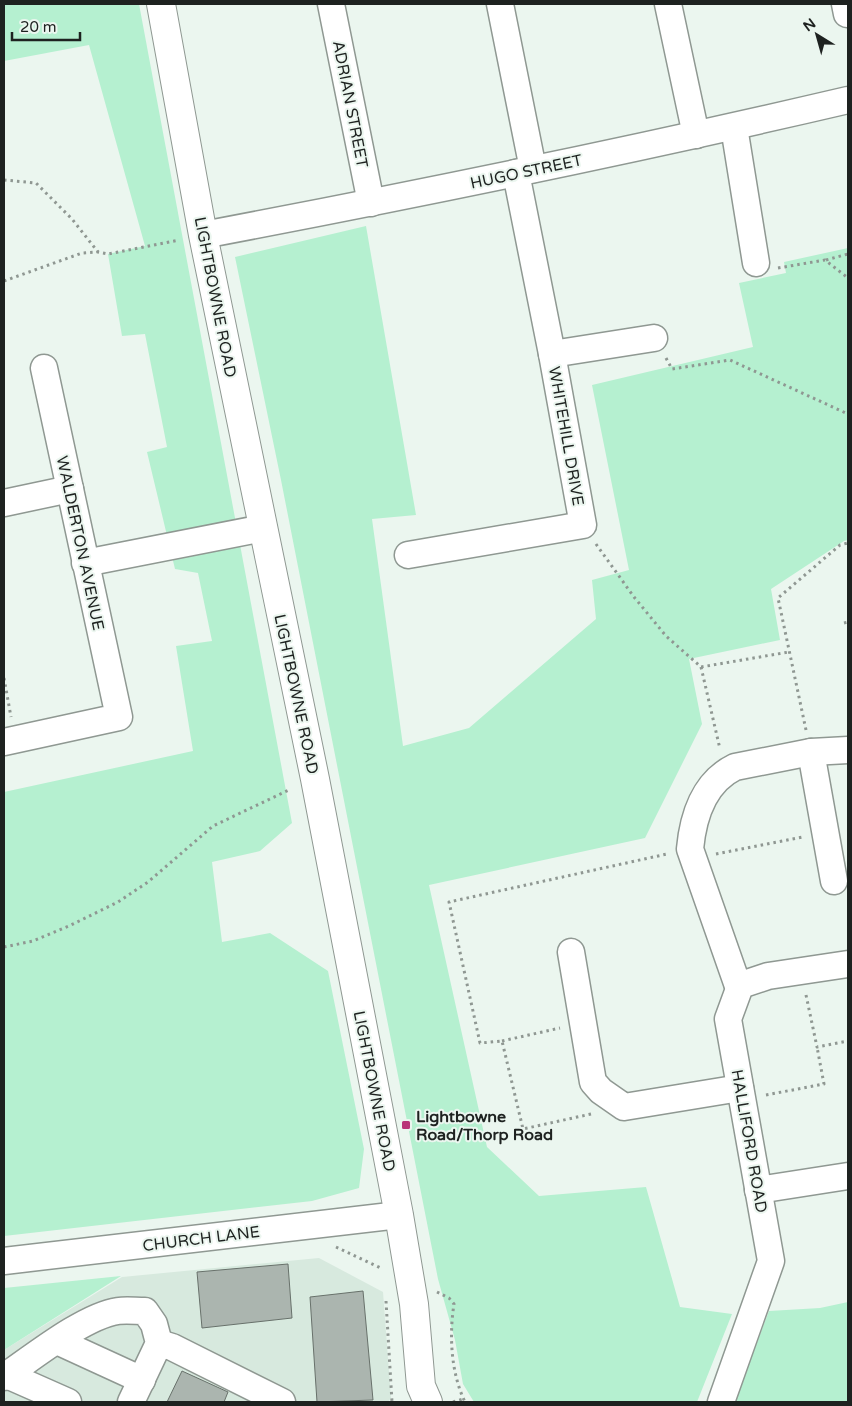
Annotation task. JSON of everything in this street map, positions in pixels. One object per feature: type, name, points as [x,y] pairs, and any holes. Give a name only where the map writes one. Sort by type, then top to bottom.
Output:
[{"type":"main road","name":"LIGHTBOWNE ROAD","points":[[160,4],[203,235],[314,779],[399,1215],[414,1304],[422,1397]]},
{"type":"street","name":"ADRIAN STREET","points":[[331,4],[371,203]]},
{"type":"street","name":"WHITEHILL DRIVE","points":[[408,556],[583,525],[552,354],[500,4]]},
{"type":"street","points":[[668,4],[696,135]]},
{"type":"street","name":"HUGO STREET","points":[[203,235],[524,171],[696,135],[848,100]]},
{"type":"street","points":[[734,126],[756,263]]},
{"type":"street","points":[[552,354],[654,338]]},
{"type":"street","name":"WALDERTON AVENUE","points":[[9,741],[119,717],[44,368]]},
{"type":"street","points":[[4,503],[70,489]]},
{"type":"street","points":[[85,563],[263,528]]},
{"type":"street","points":[[848,750],[810,752],[759,761],[735,766],[725,772],[709,790],[700,804],[692,828],[691,854],[738,986],[768,976],[848,964]]},
{"type":"street","points":[[810,752],[834,881]]},
{"type":"street","points":[[571,952],[593,1082],[600,1091],[624,1107],[742,1094]]},
{"type":"street","name":"HALLIFORD ROAD","points":[[721,1402],[771,1261],[728,1019],[739,990],[738,986]]},
{"type":"street","points":[[758,1190],[848,1176]]},
{"type":"street","name":"CHURCH LANE","points":[[4,1261],[399,1215]]},
{"type":"street","points":[[6,1376],[57,1341],[92,1320],[117,1311],[145,1311],[166,1345],[256,1396],[282,1402]]},
{"type":"street","points":[[57,1341],[137,1391],[166,1345]]},
{"type":"street","points":[[6,1376],[68,1402]]},
{"type":"path","points":[[4,180],[36,183],[72,218],[98,252]]},
{"type":"path","points":[[4,281],[82,253],[98,252],[108,254],[203,235]]},
{"type":"path","points":[[756,263],[780,268],[848,254]]},
{"type":"path","points":[[825,260],[848,278]]},
{"type":"path","points":[[654,338],[672,368],[730,360],[848,414]]},
{"type":"path","points":[[583,525],[634,597],[666,636],[701,667],[725,772]]},
{"type":"path","points":[[810,752],[778,598],[840,545],[848,543]]},
{"type":"path","points":[[701,667],[789,652]]},
{"type":"path","points":[[4,678],[9,741]]},
{"type":"path","points":[[4,947],[33,941],[72,925],[118,902],[148,882],[214,826],[314,779]]},
{"type":"path","points":[[583,1023],[502,1041],[480,1043],[449,902],[691,854],[825,833]]},
{"type":"path","points":[[742,1094],[824,1084],[802,971]]},
{"type":"path","points":[[502,1041],[523,1129],[624,1107]]},
{"type":"path","points":[[817,1046],[848,1041]]},
{"type":"path","points":[[332,1245],[389,1272]]},
{"type":"path","points":[[437,1292],[449,1298],[454,1304],[450,1331],[451,1341],[455,1373],[464,1400],[453,1402]]},
{"type":"path","points":[[386,1299],[392,1402]]},
{"type":"shaded area","points":[[319,1258],[383,1292],[391,1398],[388,1402],[4,1402],[4,1350],[122,1277]]},
{"type":"green space","points":[[4,4],[139,4],[292,823],[260,851],[212,862],[222,942],[270,933],[328,971],[364,1149],[359,1188],[312,1201],[4,1236],[4,792],[193,751],[176,646],[212,641],[198,573],[175,569],[147,452],[167,447],[145,334],[122,336],[108,254],[145,246],[89,45],[4,61]]},
{"type":"green space","points":[[366,226],[416,515],[372,519],[403,746],[469,728],[596,619],[592,580],[629,570],[592,385],[753,347],[739,283],[786,273],[784,262],[848,248],[848,540],[771,589],[780,640],[689,659],[702,724],[645,838],[429,885],[487,1147],[539,1196],[646,1187],[680,1307],[732,1314],[697,1402],[474,1402],[463,1384],[455,1340],[438,1279],[281,480],[235,257]]},
{"type":"green space","points":[[121,1276],[4,1350],[4,1288]]},
{"type":"green space","points":[[848,1302],[848,1402],[736,1402],[738,1392],[769,1311],[820,1308]]},
{"type":"building","points":[[288,1264],[292,1318],[202,1328],[197,1272]]},
{"type":"building","points":[[363,1291],[373,1400],[317,1402],[310,1297]]},
{"type":"building","points":[[182,1371],[228,1392],[224,1402],[167,1402]]},
{"type":"place","name":"Lightbowne Road/Thorp Road","points":[[406,1125]]}]
